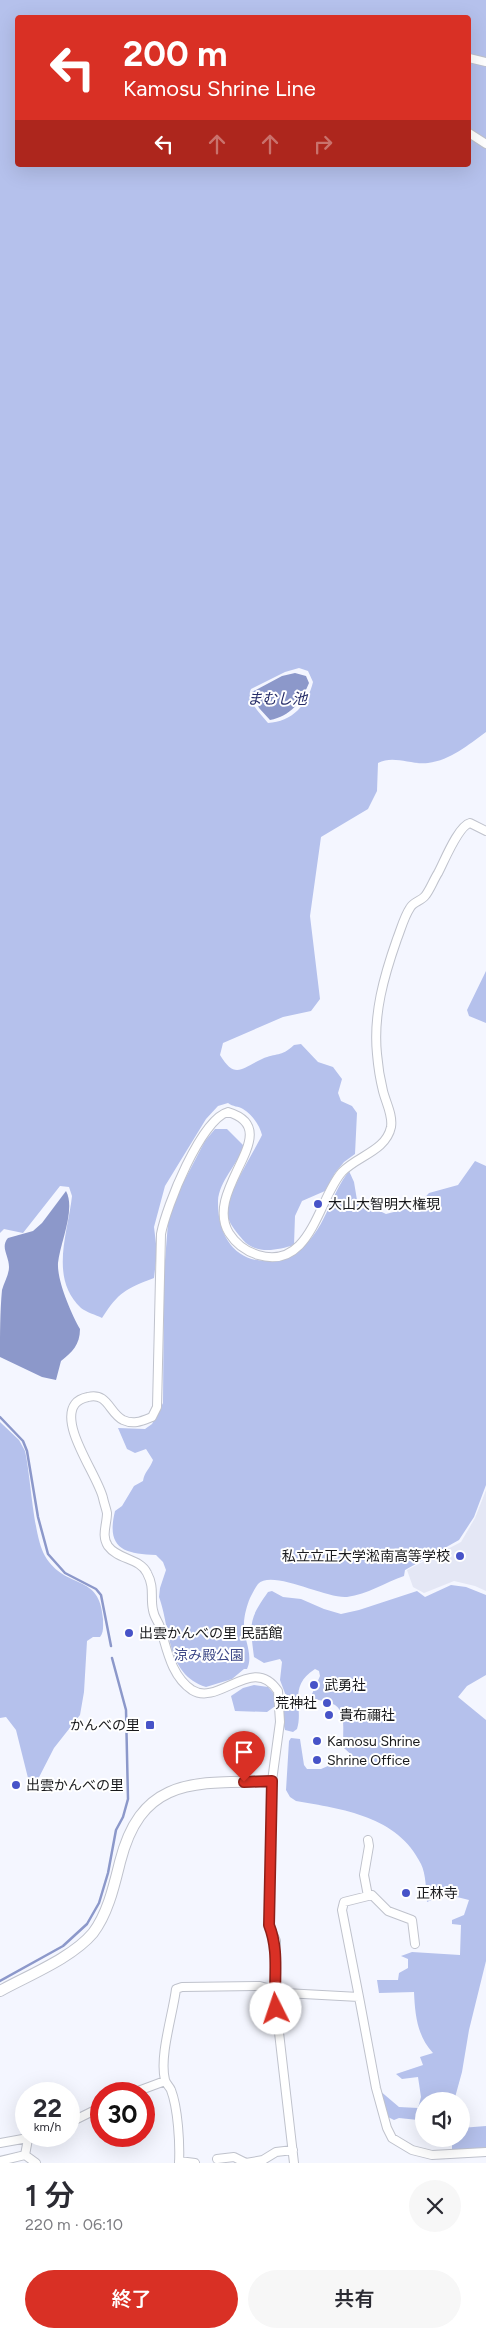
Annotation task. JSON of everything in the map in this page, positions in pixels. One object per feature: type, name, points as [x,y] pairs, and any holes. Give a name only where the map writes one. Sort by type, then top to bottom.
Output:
[{"type":"main road","points":[[0,1991],[78,1948],[94,1931],[102,1918],[114,1887],[128,1837],[143,1811],[151,1802],[172,1790],[184,1787],[226,1782],[272,1781]]},
{"type":"street","points":[[471,58],[486,62]]},
{"type":"street","points":[[471,134],[486,144]]},
{"type":"street","points":[[294,2163],[274,1990],[276,1941],[269,1925],[272,1781],[280,1722],[278,1690],[266,1680],[251,1677],[219,1690],[202,1693],[194,1691],[179,1677],[173,1667],[160,1624],[155,1619],[152,1608],[154,1597],[148,1574],[144,1568],[118,1556],[107,1544],[104,1536],[106,1513],[102,1494],[72,1426],[71,1412],[79,1400],[92,1396],[106,1400],[119,1417],[128,1421],[137,1422],[152,1417],[157,1407],[159,1389],[161,1244],[164,1216],[184,1171],[207,1128],[214,1119],[228,1112],[244,1119],[249,1126],[250,1143],[226,1194],[224,1213],[227,1229],[236,1243],[259,1256],[284,1254],[305,1240],[341,1174],[350,1165],[383,1144],[391,1127],[391,1116],[383,1090],[376,1051],[379,1000],[384,976],[411,906],[424,897],[461,830],[466,824],[470,823],[486,831]]},
{"type":"street","points":[[368,1840],[368,1855],[364,1875],[368,1896]]},
{"type":"street","points":[[414,1944],[412,1920],[388,1911],[372,1895],[344,1902],[342,1910],[376,2088],[387,2128],[392,2138],[412,2150],[432,2155],[486,2152]]},
{"type":"street","points":[[195,2163],[179,2162],[180,2144],[172,2091],[165,2081],[166,2049],[176,1988],[260,1986],[285,1993],[359,1996]]},
{"type":"street","points":[[155,2085],[165,2081]]},
{"type":"street","points":[[0,2143],[15,2141]]},
{"type":"street","points":[[25,2155],[26,2147]]},
{"type":"street","points":[[217,2159],[234,2157],[246,2163],[263,2160],[276,2152],[293,2150]]},
{"type":"street","points":[[0,2161],[25,2155],[36,2163]]},
{"type":"shaded area","name":"私立立正大学淞南高等学校","points":[[486,1490],[486,1591],[454,1581],[424,1593],[413,1587],[407,1570],[461,1542],[475,1518]]},
{"type":"green space","points":[[0,0],[486,0],[486,732],[444,759],[428,763],[390,760],[378,763],[377,791],[368,809],[321,837],[310,916],[320,999],[311,1011],[283,1017],[223,1043],[220,1055],[230,1067],[239,1070],[267,1057],[282,1053],[294,1045],[301,1044],[318,1062],[333,1067],[342,1079],[338,1093],[341,1101],[352,1106],[357,1113],[355,1154],[344,1162],[335,1173],[325,1191],[302,1201],[295,1216],[294,1245],[274,1250],[254,1248],[243,1240],[232,1226],[228,1217],[228,1209],[230,1198],[240,1176],[262,1135],[255,1120],[246,1111],[228,1103],[218,1106],[206,1119],[165,1186],[154,1227],[157,1252],[154,1278],[124,1292],[113,1302],[102,1318],[81,1308],[71,1296],[66,1283],[63,1255],[72,1196],[69,1187],[60,1186],[23,1233],[4,1229],[0,1233]],"holes":[[[299,668],[308,671],[313,682],[303,704],[298,710],[284,719],[268,723],[252,702],[250,698],[251,689],[285,672]]]},
{"type":"green space","points":[[486,971],[486,1023],[469,1016],[467,1010]]},
{"type":"green space","name":"涼み殿公園","points":[[215,1129],[227,1129],[244,1146],[219,1194],[219,1215],[222,1228],[234,1249],[243,1256],[254,1260],[267,1261],[281,1258],[294,1254],[304,1246],[318,1229],[337,1190],[349,1171],[354,1182],[357,1200],[386,1214],[417,1206],[429,1193],[458,1185],[475,1161],[486,1166],[486,1485],[474,1517],[459,1540],[405,1570],[404,1576],[369,1591],[347,1597],[326,1594],[275,1580],[265,1580],[258,1584],[250,1598],[245,1618],[244,1629],[249,1652],[247,1669],[244,1669],[232,1679],[206,1687],[193,1681],[183,1672],[172,1650],[159,1597],[166,1570],[163,1562],[156,1555],[134,1553],[120,1546],[115,1541],[113,1523],[115,1511],[122,1506],[134,1486],[143,1481],[153,1460],[146,1449],[135,1453],[127,1449],[118,1428],[145,1429],[152,1424],[163,1403],[164,1273],[168,1223],[173,1204],[182,1185],[205,1141]]},
{"type":"green space","points":[[0,1422],[19,1440],[25,1451],[35,1520],[45,1556],[53,1567],[62,1574],[81,1583],[96,1594],[101,1604],[103,1619],[103,1631],[100,1637],[93,1637],[87,1641],[84,1692],[80,1715],[54,1748],[34,1787],[30,1786],[16,1730],[6,1717],[0,1718]]},
{"type":"green space","points":[[451,1585],[466,1587],[486,1595],[486,1675],[467,1686],[458,1697],[486,1720],[486,1961],[456,2092],[420,2092],[418,2077],[402,2079],[396,2074],[423,2065],[420,2057],[433,2053],[420,2032],[416,2016],[414,1992],[379,1993],[377,1980],[398,1980],[399,1973],[408,1968],[408,1959],[401,1956],[412,1952],[460,1955],[461,1925],[452,1924],[452,1920],[464,1915],[469,1900],[445,1894],[427,1902],[423,1868],[411,1848],[398,1835],[383,1825],[350,1812],[296,1801],[290,1797],[286,1790],[289,1741],[291,1738],[300,1739],[304,1765],[307,1769],[321,1769],[335,1763],[354,1767],[357,1760],[344,1748],[343,1719],[339,1709],[333,1704],[315,1699],[312,1694],[320,1676],[319,1671],[315,1669],[301,1683],[298,1698],[299,1721],[297,1729],[293,1732],[285,1730],[282,1718],[286,1696],[280,1680],[282,1662],[280,1659],[264,1663],[254,1657],[251,1629],[257,1609],[268,1592],[272,1591],[283,1597],[301,1599],[341,1614],[417,1591],[425,1597]]},
{"type":"green space","points":[[254,1685],[268,1687],[275,1695],[274,1707],[267,1712],[235,1711],[231,1696],[243,1688]]},
{"type":"green space","points":[[379,2090],[399,2107],[415,2108],[415,2120],[399,2118],[394,2120],[388,2117]]},
{"type":"green space","points":[[486,2126],[486,2151],[452,2153],[452,2147],[470,2147],[470,2127]]},
{"type":"water","name":"まむし池","points":[[295,673],[306,676],[309,683],[306,690],[299,702],[289,712],[270,720],[259,708],[252,692],[282,676]]},
{"type":"water","points":[[66,1191],[69,1198],[69,1207],[59,1255],[58,1270],[65,1297],[80,1329],[80,1335],[75,1348],[61,1361],[56,1380],[42,1377],[0,1357],[1,1306],[2,1290],[9,1270],[5,1248],[6,1241],[8,1238],[33,1231],[42,1223]]},
{"type":"waterway","points":[[0,1417],[23,1441],[27,1451],[38,1517],[48,1554],[65,1573],[96,1589],[101,1595],[111,1646]]},
{"type":"waterway","points":[[0,1981],[63,1946],[87,1924],[99,1903],[108,1873],[116,1830],[123,1817],[128,1799],[126,1710],[112,1658]]},
{"type":"place","name":"大山大智明大権現","points":[[318,1204]]},
{"type":"place","name":"私立立正大学淞南高等学校","points":[[460,1556]]},
{"type":"place","name":"出雲かんべの里 民話館","points":[[129,1633]]},
{"type":"place","name":"武勇社","points":[[314,1685]]},
{"type":"place","name":"荒神社","points":[[327,1703]]},
{"type":"place","name":"貴布禰社","points":[[329,1715]]},
{"type":"place","name":"かんべの里","points":[[150,1725]]},
{"type":"place","name":"Kamosu Shrine","points":[[317,1741]]},
{"type":"place","name":"Shrine Office","points":[[317,1760]]},
{"type":"place","name":"出雲かんべの里","points":[[16,1785]]},
{"type":"place","name":"正林寺","points":[[406,1893]]},
{"type":"route","points":[[244,1782],[272,1781],[269,1925],[276,1941],[274,1990],[276,2009]]}]
